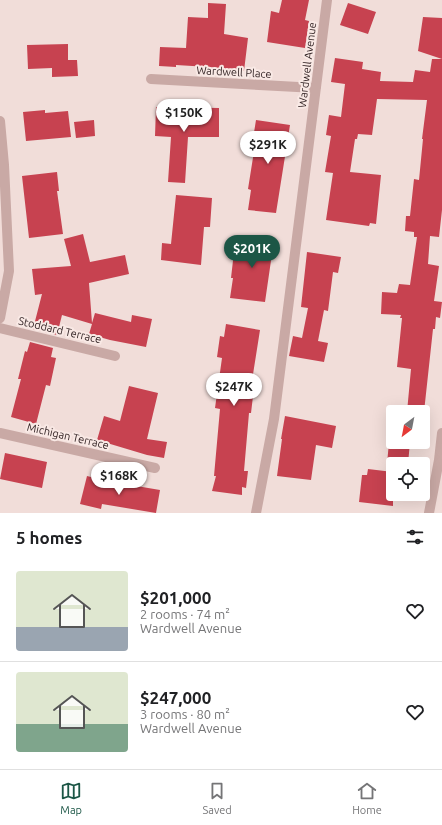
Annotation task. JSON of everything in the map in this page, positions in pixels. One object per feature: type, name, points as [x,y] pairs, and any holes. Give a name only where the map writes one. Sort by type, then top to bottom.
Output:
[{"type":"street","name":"Wardwell Avenue","points":[[256,513],[274,419],[327,0]]},
{"type":"street","name":"Wardwell Place","points":[[151,79],[316,88]]},
{"type":"street","points":[[0,121],[4,164],[9,271],[0,318]]},
{"type":"street","name":"Stoddard Terrace","points":[[0,328],[115,356]]},
{"type":"street","name":"Michigan Terrace","points":[[0,433],[155,468]]},
{"type":"street","points":[[429,513],[439,460],[442,433]]},
{"type":"building","points":[[282,0],[309,0],[305,20],[309,21],[305,48],[267,42],[271,11],[279,13]]},
{"type":"building","points":[[208,3],[226,4],[224,34],[248,38],[244,71],[176,65],[176,67],[159,66],[160,47],[186,48],[188,17],[208,18]]},
{"type":"building","points":[[348,3],[376,12],[368,34],[340,25]]},
{"type":"building","points":[[423,17],[442,18],[442,59],[418,51]]},
{"type":"building","points":[[68,44],[68,60],[77,60],[78,76],[52,77],[52,68],[28,69],[27,45]]},
{"type":"building","points":[[335,58],[363,62],[362,69],[381,72],[380,81],[413,82],[415,70],[430,72],[432,59],[442,59],[442,210],[439,237],[430,236],[428,264],[439,266],[434,301],[442,302],[440,318],[436,317],[435,329],[433,329],[425,405],[408,405],[411,369],[397,367],[402,318],[400,318],[401,315],[381,314],[382,292],[397,293],[399,284],[410,285],[417,237],[414,237],[414,232],[405,231],[406,216],[410,216],[414,179],[419,180],[427,100],[377,99],[372,135],[358,134],[357,139],[355,139],[350,172],[381,175],[376,224],[370,223],[369,226],[326,220],[333,173],[325,172],[331,136],[326,135],[329,115],[341,117],[345,84],[331,82]]},
{"type":"building","points":[[156,107],[219,108],[219,137],[188,137],[185,183],[168,182],[171,137],[155,136]]},
{"type":"building","points":[[45,110],[45,113],[68,111],[71,137],[26,141],[23,112]]},
{"type":"building","points":[[94,120],[95,136],[76,138],[74,122]]},
{"type":"building","points":[[256,120],[290,125],[276,213],[248,210],[251,190],[248,189],[255,145],[252,145]]},
{"type":"building","points":[[57,172],[59,191],[57,191],[63,234],[29,238],[22,176]]},
{"type":"building","points":[[176,195],[212,198],[210,227],[204,227],[201,265],[161,260],[162,243],[171,244]]},
{"type":"building","points":[[83,234],[90,262],[125,255],[129,274],[89,283],[92,323],[95,313],[131,322],[132,315],[152,319],[146,347],[89,334],[92,324],[62,315],[57,335],[33,329],[42,294],[35,295],[32,269],[71,266],[64,239]]},
{"type":"building","points":[[244,235],[274,240],[265,302],[230,298],[233,278],[231,278],[234,252],[241,253]]},
{"type":"building","points":[[307,252],[341,257],[338,273],[333,272],[328,311],[324,310],[318,341],[328,343],[324,362],[289,356],[293,336],[302,338],[308,308],[301,307]]},
{"type":"building","points":[[226,324],[260,330],[251,387],[254,388],[251,413],[249,413],[244,471],[248,471],[246,488],[242,487],[242,495],[212,491],[216,476],[214,476],[220,409],[215,408],[222,358],[217,357],[220,336],[224,337]]},
{"type":"building","points":[[30,342],[53,348],[51,357],[56,358],[50,386],[46,385],[36,424],[11,417],[21,379],[18,379],[25,351],[27,352]]},
{"type":"building","points":[[129,386],[158,393],[147,439],[167,442],[164,458],[147,455],[97,440],[104,416],[120,421]]},
{"type":"building","points":[[285,416],[336,426],[332,448],[316,445],[311,480],[277,476]]},
{"type":"building","points":[[388,449],[409,449],[409,457],[388,457]]},
{"type":"building","points":[[5,453],[47,462],[42,488],[0,479]]},
{"type":"building","points":[[368,469],[386,471],[386,501],[393,501],[393,506],[359,502],[362,475],[367,475]]},
{"type":"building","points":[[87,476],[160,490],[156,513],[102,504],[101,509],[80,504]]}]
